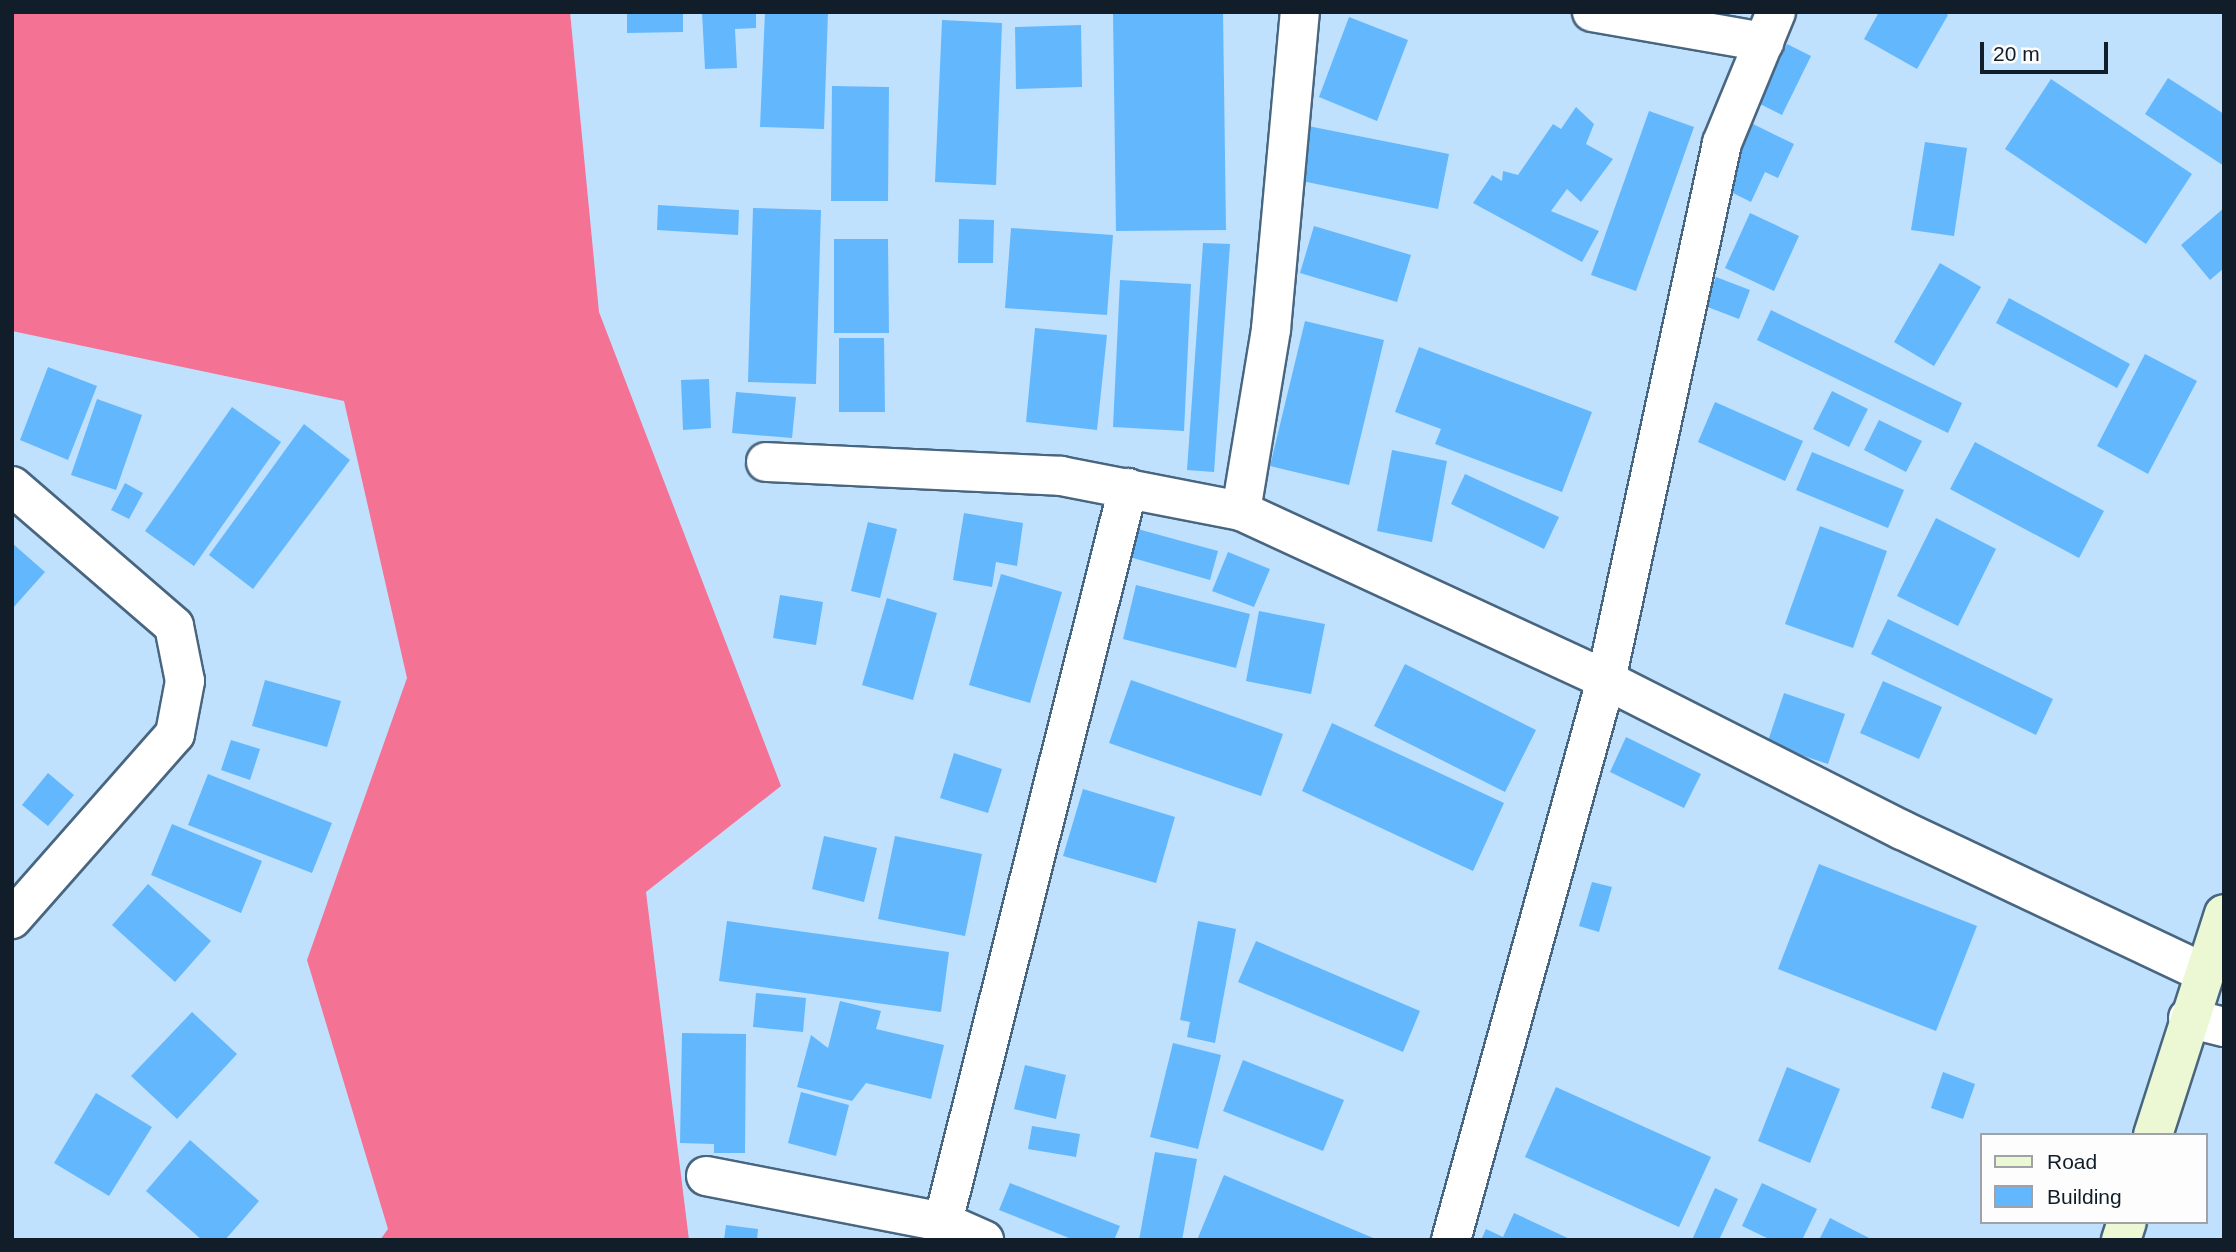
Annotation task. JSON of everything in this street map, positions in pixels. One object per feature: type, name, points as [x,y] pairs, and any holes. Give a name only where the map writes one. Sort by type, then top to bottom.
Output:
[{"type":"street","points":[[1241,511],[1271,329],[1300,12]]},
{"type":"street","points":[[1451,1240],[1606,680],[1722,143],[1770,27],[1592,12]]},
{"type":"street","points":[[766,462],[1061,476],[1241,511],[1606,680],[1902,830],[2203,972]]},
{"type":"street","points":[[12,486],[174,626],[185,681],[175,734],[12,919]]},
{"type":"street","points":[[943,1222],[1128,488]]},
{"type":"street","points":[[2154,1133],[2206,1023],[2203,972],[2224,914]]},
{"type":"street","points":[[706,1176],[943,1222],[984,1240]]},
{"type":"shaded area","points":[[12,12],[570,12],[599,312],[781,786],[646,892],[689,1240],[380,1240],[388,1229],[307,960],[407,678],[344,401],[12,331]]},
{"type":"building","points":[[627,12],[683,12],[683,32],[627,33]]},
{"type":"building","points":[[702,12],[756,12],[756,28],[735,29],[737,68],[705,69]]},
{"type":"building","points":[[765,12],[828,12],[824,129],[760,127]]},
{"type":"building","points":[[1113,12],[1223,12],[1226,230],[1116,231]]},
{"type":"building","points":[[1879,12],[1944,12],[1948,15],[1917,69],[1864,39]]},
{"type":"building","points":[[1349,17],[1408,40],[1377,121],[1319,97]]},
{"type":"building","points":[[942,20],[1002,23],[996,185],[935,182]]},
{"type":"building","points":[[1081,25],[1082,87],[1016,89],[1015,27]]},
{"type":"building","points":[[1787,44],[1811,56],[1782,115],[1758,103]]},
{"type":"building","points":[[2168,78],[2224,114],[2224,166],[2145,114]]},
{"type":"building","points":[[2051,79],[2192,174],[2146,244],[2005,149]]},
{"type":"building","points":[[832,86],[889,87],[888,201],[831,201]]},
{"type":"building","points":[[1576,107],[1594,124],[1586,144],[1613,159],[1581,202],[1567,189],[1551,211],[1599,231],[1582,262],[1473,203],[1492,175],[1502,181],[1503,171],[1518,175],[1553,124],[1561,129]]},
{"type":"building","points":[[1649,111],[1694,127],[1636,291],[1591,275]]},
{"type":"building","points":[[1751,123],[1794,144],[1778,178],[1765,172],[1751,202],[1721,187]]},
{"type":"building","points":[[1308,126],[1449,154],[1438,209],[1297,180]]},
{"type":"building","points":[[1925,142],[1967,148],[1954,236],[1911,230]]},
{"type":"building","points":[[658,205],[739,210],[738,235],[657,230]]},
{"type":"building","points":[[753,208],[821,210],[816,384],[748,382]]},
{"type":"building","points":[[2224,208],[2224,268],[2210,280],[2181,245]]},
{"type":"building","points":[[1750,213],[1799,236],[1774,291],[1725,268]]},
{"type":"building","points":[[959,219],[994,220],[993,263],[958,263]]},
{"type":"building","points":[[1314,226],[1411,255],[1397,302],[1300,273]]},
{"type":"building","points":[[1011,228],[1113,235],[1107,315],[1005,308]]},
{"type":"building","points":[[834,239],[888,239],[889,333],[834,333]]},
{"type":"building","points":[[1203,243],[1230,244],[1214,472],[1187,470]]},
{"type":"building","points":[[1940,263],[1981,287],[1934,366],[1894,342]]},
{"type":"building","points":[[1716,277],[1750,290],[1739,319],[1705,306]]},
{"type":"building","points":[[1120,280],[1191,284],[1184,431],[1113,427]]},
{"type":"building","points":[[2009,298],[2130,364],[2117,388],[1996,323]]},
{"type":"building","points":[[1771,310],[1962,403],[1948,433],[1757,340]]},
{"type":"building","points":[[1305,321],[1384,340],[1349,485],[1270,466]]},
{"type":"building","points":[[1035,328],[1107,335],[1097,430],[1026,422]]},
{"type":"building","points":[[839,338],[884,338],[885,412],[839,412]]},
{"type":"building","points":[[1419,347],[1592,412],[1562,492],[1435,444],[1441,429],[1395,412]]},
{"type":"building","points":[[2145,354],[2197,381],[2148,474],[2097,446]]},
{"type":"building","points":[[48,367],[97,386],[68,460],[20,440]]},
{"type":"building","points":[[709,379],[711,428],[683,430],[681,380]]},
{"type":"building","points":[[1832,391],[1868,409],[1849,447],[1813,429]]},
{"type":"building","points":[[736,392],[796,397],[792,438],[732,433]]},
{"type":"building","points":[[97,399],[142,415],[116,490],[71,475]]},
{"type":"building","points":[[1715,402],[1803,441],[1785,481],[1698,442]]},
{"type":"building","points":[[232,407],[281,442],[194,566],[145,531]]},
{"type":"building","points":[[1879,420],[1922,441],[1906,472],[1864,450]]},
{"type":"building","points":[[304,424],[350,460],[253,589],[209,555]]},
{"type":"building","points":[[1975,442],[2104,511],[2079,558],[1950,489]]},
{"type":"building","points":[[1392,450],[1447,461],[1432,542],[1377,531]]},
{"type":"building","points":[[1812,452],[1904,490],[1888,528],[1796,490]]},
{"type":"building","points":[[1465,474],[1559,517],[1544,549],[1451,504]]},
{"type":"building","points":[[125,483],[143,493],[129,519],[111,510]]},
{"type":"building","points":[[964,513],[1023,523],[1017,566],[996,562],[992,587],[953,580]]},
{"type":"building","points":[[1936,518],[1996,549],[1958,626],[1897,596]]},
{"type":"building","points":[[868,522],[897,529],[880,598],[851,591]]},
{"type":"building","points":[[1820,526],[1887,551],[1853,648],[1785,624]]},
{"type":"building","points":[[1134,528],[1218,551],[1210,580],[1126,556]]},
{"type":"building","points":[[12,543],[45,572],[12,609]]},
{"type":"building","points":[[1228,552],[1270,569],[1254,607],[1212,591]]},
{"type":"building","points":[[1001,574],[1062,592],[1030,703],[969,685]]},
{"type":"building","points":[[1136,585],[1250,614],[1236,668],[1123,639]]},
{"type":"building","points":[[780,595],[823,602],[816,645],[773,638]]},
{"type":"building","points":[[887,598],[937,613],[913,700],[862,685]]},
{"type":"building","points":[[1259,611],[1325,624],[1311,694],[1246,681]]},
{"type":"building","points":[[1888,619],[2053,699],[2036,735],[1871,654]]},
{"type":"building","points":[[1405,664],[1536,730],[1505,792],[1374,726]]},
{"type":"building","points":[[265,680],[341,701],[327,747],[252,726]]},
{"type":"building","points":[[1131,680],[1283,734],[1261,796],[1109,743]]},
{"type":"building","points":[[1883,681],[1942,707],[1919,759],[1860,733]]},
{"type":"building","points":[[1784,693],[1845,714],[1828,764],[1767,744]]},
{"type":"building","points":[[1332,723],[1504,803],[1473,871],[1302,791]]},
{"type":"building","points":[[1626,737],[1701,774],[1684,808],[1610,772]]},
{"type":"building","points":[[231,740],[260,749],[250,780],[221,770]]},
{"type":"building","points":[[954,753],[1002,769],[988,813],[940,798]]},
{"type":"building","points":[[48,773],[74,795],[48,826],[22,805]]},
{"type":"building","points":[[208,774],[332,823],[312,873],[188,825]]},
{"type":"building","points":[[1083,789],[1175,817],[1156,883],[1063,856]]},
{"type":"building","points":[[172,824],[262,861],[241,913],[151,875]]},
{"type":"building","points":[[824,836],[877,848],[864,902],[812,889]]},
{"type":"building","points":[[895,836],[982,854],[965,936],[878,919]]},
{"type":"building","points":[[1819,864],[1977,926],[1936,1031],[1778,969]]},
{"type":"building","points":[[1592,882],[1612,887],[1599,932],[1579,926]]},
{"type":"building","points":[[148,884],[211,941],[175,982],[112,925]]},
{"type":"building","points":[[727,921],[949,952],[941,1012],[719,981]]},
{"type":"building","points":[[1198,921],[1236,929],[1215,1043],[1187,1037],[1190,1022],[1180,1020]]},
{"type":"building","points":[[1256,941],[1420,1011],[1403,1052],[1238,982]]},
{"type":"building","points":[[756,993],[806,998],[803,1032],[753,1027]]},
{"type":"building","points":[[840,1001],[881,1011],[876,1029],[944,1045],[931,1099],[866,1083],[852,1101],[797,1087],[811,1035],[828,1048]]},
{"type":"building","points":[[192,1012],[237,1054],[177,1119],[131,1076]]},
{"type":"building","points":[[682,1033],[746,1034],[745,1153],[714,1153],[714,1144],[680,1143]]},
{"type":"building","points":[[1173,1043],[1221,1055],[1198,1149],[1150,1137]]},
{"type":"building","points":[[1243,1060],[1344,1100],[1323,1151],[1223,1111]]},
{"type":"building","points":[[1025,1065],[1066,1075],[1056,1119],[1014,1109]]},
{"type":"building","points":[[1787,1067],[1840,1089],[1810,1163],[1758,1141]]},
{"type":"building","points":[[1943,1072],[1975,1084],[1963,1119],[1931,1108]]},
{"type":"building","points":[[1556,1087],[1711,1157],[1679,1227],[1525,1157]]},
{"type":"building","points":[[801,1092],[849,1105],[836,1156],[788,1143]]},
{"type":"building","points":[[96,1093],[152,1127],[109,1196],[54,1163]]},
{"type":"building","points":[[1032,1126],[1080,1134],[1076,1157],[1028,1149]]},
{"type":"building","points":[[190,1140],[259,1201],[225,1240],[202,1240],[146,1191]]},
{"type":"building","points":[[1155,1152],[1197,1159],[1182,1240],[1139,1240]]},
{"type":"building","points":[[1224,1175],[1378,1240],[1197,1240]]},
{"type":"building","points":[[1010,1183],[1120,1226],[1114,1240],[1074,1240],[999,1210]]},
{"type":"building","points":[[1762,1183],[1817,1209],[1802,1240],[1771,1240],[1742,1226]]},
{"type":"building","points":[[1715,1188],[1738,1199],[1719,1240],[1692,1240]]},
{"type":"building","points":[[1514,1213],[1572,1240],[1481,1240],[1486,1229],[1503,1237]]},
{"type":"building","points":[[1830,1218],[1873,1240],[1819,1240]]},
{"type":"building","points":[[726,1225],[758,1229],[757,1240],[724,1240]]}]
